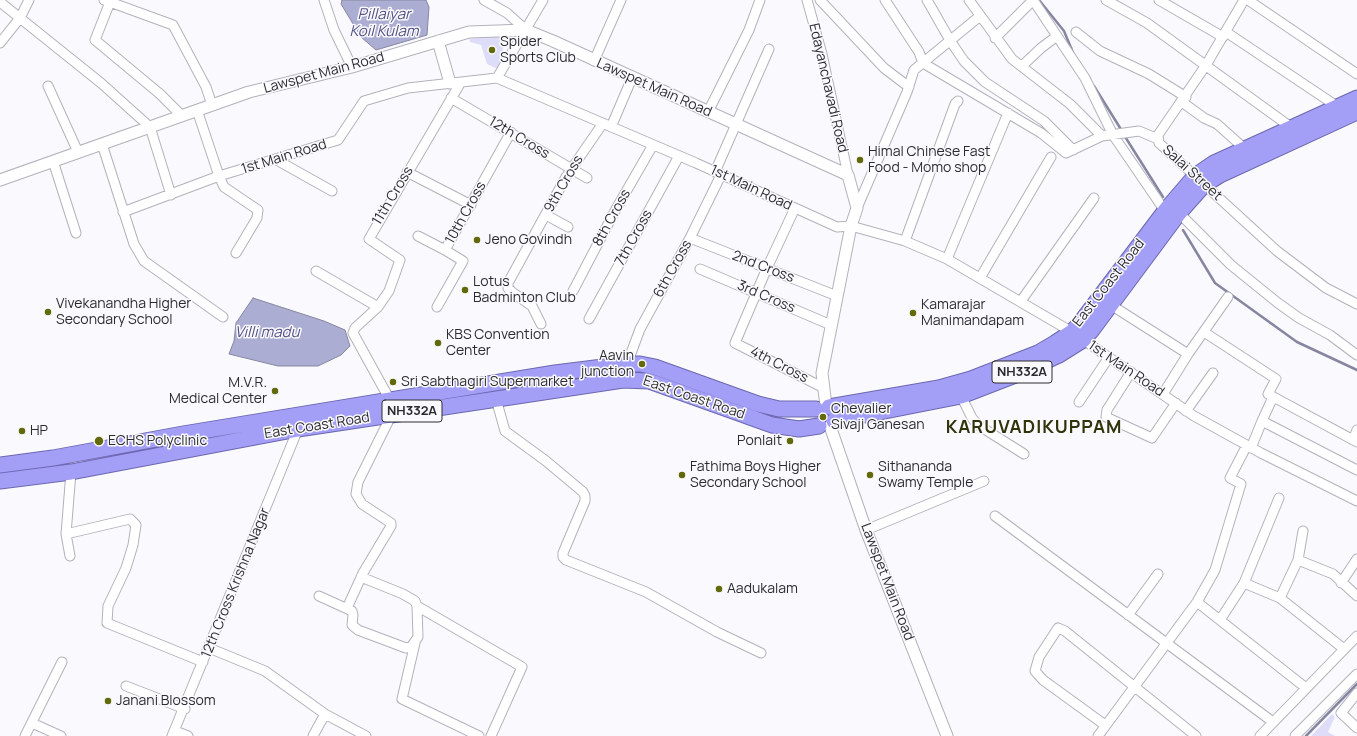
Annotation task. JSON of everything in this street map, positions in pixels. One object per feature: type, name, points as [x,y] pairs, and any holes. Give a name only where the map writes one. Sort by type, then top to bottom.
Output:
[{"type":"highway","name":"East Coast Road","points":[[1077,336],[1081,322],[1214,163],[1357,98]]},
{"type":"highway","name":"East Coast Road","points":[[1200,180],[1220,175],[1357,112]]},
{"type":"highway","name":"East Coast Road","points":[[0,481],[71,472],[298,429],[391,407],[555,373],[627,364],[655,366],[758,404],[779,409],[826,416],[960,396],[1043,363],[1059,355],[1111,304],[1172,212]]},
{"type":"highway","name":"East Coast Road","points":[[0,465],[53,458],[183,434],[391,407],[496,399],[636,379],[649,381],[772,425],[799,429],[826,416],[971,380],[1077,336]]},
{"type":"street","points":[[0,43],[20,18],[29,0]]},
{"type":"street","points":[[324,0],[334,30],[352,67]]},
{"type":"street","points":[[484,0],[507,13],[526,30]]},
{"type":"street","points":[[498,78],[543,0]]},
{"type":"street","points":[[594,61],[621,0]]},
{"type":"street","points":[[708,112],[749,30],[760,0]]},
{"type":"street","name":"Edayanchavadi Road","points":[[807,0],[822,54],[848,175]]},
{"type":"street","points":[[820,0],[884,68],[909,87]]},
{"type":"street","points":[[885,0],[919,52],[923,63],[1041,133],[1066,153],[1102,136],[1139,131],[1158,139]]},
{"type":"street","points":[[927,0],[950,42],[964,61],[986,82],[1044,120],[1073,150]]},
{"type":"street","points":[[995,38],[1033,0],[1085,78],[1116,134],[1172,212],[1231,265],[1278,303],[1299,318],[1330,335],[1357,355]]},
{"type":"street","points":[[1106,0],[1147,23],[1292,128]]},
{"type":"street","points":[[1159,0],[1224,34],[1338,107]]},
{"type":"street","name":"Salai Street","points":[[1244,0],[1206,65],[1158,139],[1159,143],[1277,251],[1326,288],[1357,304]]},
{"type":"street","points":[[1248,0],[1357,74]]},
{"type":"street","points":[[182,116],[160,94],[95,40],[108,1],[173,25],[206,87],[212,106]]},
{"type":"street","points":[[970,1],[995,38],[1012,59],[1070,104],[1102,136]]},
{"type":"street","points":[[0,2],[101,83],[150,127],[171,195]]},
{"type":"street","points":[[857,208],[909,87],[914,70],[980,16]]},
{"type":"street","name":"Lawspet Main Road","points":[[0,180],[249,92],[352,67],[469,32],[526,30],[848,175]]},
{"type":"street","points":[[1076,32],[1100,51],[1153,75],[1184,99],[1204,118],[1217,124],[1245,149]]},
{"type":"street","points":[[1022,66],[1041,48],[1057,36]]},
{"type":"street","points":[[438,41],[456,83]]},
{"type":"street","name":"6th Cross","points":[[627,364],[640,329],[690,238],[769,49]]},
{"type":"street","name":"1st Main Road","points":[[123,212],[219,176],[338,140],[364,101],[408,88],[498,78],[718,173],[837,227],[851,226],[905,241],[947,259],[1021,301],[1077,336],[1186,411],[1249,446],[1357,501]]},
{"type":"street","name":"9th Cross","points":[[541,324],[532,306],[508,288],[508,283],[524,250],[546,215],[571,169],[607,125],[632,78]]},
{"type":"street","name":"11th Cross","points":[[391,407],[354,333],[355,328],[378,308],[389,291],[400,260],[368,239],[451,98],[456,83]]},
{"type":"street","points":[[48,86],[78,152]]},
{"type":"street","name":"12th Cross","points":[[451,98],[587,178]]},
{"type":"street","points":[[905,241],[955,104],[958,101]]},
{"type":"street","points":[[197,110],[219,176],[229,192],[258,210],[257,218],[236,253]]},
{"type":"street","points":[[947,259],[1008,114]]},
{"type":"street","name":"10th Cross","points":[[437,307],[464,261],[445,250],[511,132]]},
{"type":"street","points":[[102,144],[134,244],[144,261],[223,317]]},
{"type":"street","name":"8th Cross","points":[[573,291],[616,209],[653,145]]},
{"type":"street","name":"7th Cross","points":[[588,319],[679,156]]},
{"type":"street","points":[[980,278],[1051,157]]},
{"type":"street","points":[[275,159],[332,191]]},
{"type":"street","points":[[53,161],[76,233]]},
{"type":"street","points":[[407,172],[471,205]]},
{"type":"street","points":[[848,175],[857,208]]},
{"type":"street","points":[[1021,301],[1094,198]]},
{"type":"street","points":[[756,293],[766,268],[795,208]]},
{"type":"street","name":"Lawspet Main Road","points":[[857,208],[851,226],[822,373],[822,387],[826,416],[866,530],[947,736]]},
{"type":"street","points":[[546,215],[568,227]]},
{"type":"street","points":[[418,236],[445,250]]},
{"type":"street","name":"2nd Cross","points":[[690,238],[837,296]]},
{"type":"street","name":"3rd Cross","points":[[700,269],[831,326]]},
{"type":"street","points":[[316,271],[378,308]]},
{"type":"street","name":"4th Cross","points":[[756,293],[735,343],[822,387]]},
{"type":"street","points":[[1163,394],[1188,354],[1228,297]]},
{"type":"street","points":[[1111,304],[1188,354]]},
{"type":"street","points":[[1204,332],[1276,379],[1268,394],[1355,441],[1357,430]]},
{"type":"street","points":[[1079,402],[1109,357]]},
{"type":"street","points":[[1131,372],[1107,410],[1106,417],[1152,438],[1176,404]]},
{"type":"street","points":[[1186,411],[1213,373]]},
{"type":"street","points":[[960,396],[972,418],[978,425],[1024,454]]},
{"type":"street","points":[[1098,736],[1197,602],[1215,570],[1241,484],[1230,478],[1249,446],[1273,397]]},
{"type":"street","points":[[496,399],[505,431],[546,461],[583,492],[585,496],[585,501],[563,553],[563,557],[566,560],[646,592],[717,632],[761,654]]},
{"type":"street","points":[[347,608],[361,577],[391,526],[391,523],[358,499],[356,488],[391,407]]},
{"type":"street","points":[[1262,421],[1357,470]]},
{"type":"street","name":"12th Cross Krishna Nagar","points":[[173,733],[185,709],[298,429]]},
{"type":"street","points":[[70,556],[66,534],[71,472]]},
{"type":"street","points":[[866,530],[984,481]]},
{"type":"street","points":[[1220,620],[1244,583],[1279,498]]},
{"type":"street","points":[[995,516],[1273,722]]},
{"type":"street","points":[[66,534],[130,519],[136,525],[132,545],[126,568],[108,606],[107,622],[203,662]]},
{"type":"street","points":[[1280,598],[1298,560],[1303,531]]},
{"type":"street","points":[[1341,583],[1357,558]]},
{"type":"street","points":[[1298,560],[1333,574],[1341,583],[1357,596]]},
{"type":"street","points":[[1128,615],[1158,574]]},
{"type":"street","points":[[361,577],[403,594],[415,601],[417,606],[418,636],[402,699],[479,736]]},
{"type":"street","points":[[1244,583],[1280,598],[1344,649]]},
{"type":"street","points":[[319,596],[347,608],[353,615],[352,625],[358,630],[406,648],[415,644]]},
{"type":"street","points":[[1197,602],[1306,688]]},
{"type":"street","points":[[417,606],[522,667],[491,736]]},
{"type":"street","points":[[1105,725],[1043,680],[1035,671],[1039,657],[1058,628],[1065,631],[1196,736]]},
{"type":"street","points":[[1260,736],[1357,636]]},
{"type":"street","points":[[209,648],[265,671],[325,714],[366,736]]},
{"type":"street","points":[[25,736],[62,662]]},
{"type":"street","points":[[1295,736],[1357,674]]},
{"type":"street","points":[[126,686],[185,709]]},
{"type":"street","points":[[1357,693],[1341,713],[1357,728]]},
{"type":"street","points":[[313,736],[325,714]]},
{"type":"street","points":[[32,723],[61,736]]},
{"type":"street","points":[[173,733],[188,736]]},
{"type":"shaded area","points":[[501,35],[505,66],[500,70],[487,64],[481,45],[470,42],[469,39]]},
{"type":"shaded area","points":[[1332,714],[1335,717],[1328,732],[1335,736],[1311,736]]},
{"type":"water","name":"Pillaiyar Koil Kulam","points":[[342,0],[426,0],[429,7],[427,35],[376,50],[361,37],[341,4]]},
{"type":"water","name":"Villi madu","points":[[253,298],[324,321],[345,330],[350,346],[341,355],[318,366],[278,366],[229,354],[234,341],[236,323]]},
{"type":"waterway","points":[[1039,0],[1064,31],[1074,55]]},
{"type":"waterway","points":[[1094,86],[1122,131]]},
{"type":"waterway","points":[[1124,135],[1163,197]]},
{"type":"waterway","points":[[1183,230],[1215,283],[1297,342],[1357,370]]},
{"type":"waterway","points":[[1306,736],[1357,684]]},
{"type":"place","name":"Spider Sports Club","points":[[492,50]]},
{"type":"place","name":"Himal Chinese Fast Food - Momo shop","points":[[860,160]]},
{"type":"place","name":"Jeno Govindh","points":[[477,240]]},
{"type":"place","name":"Lotus Badminton Club","points":[[465,290]]},
{"type":"place","name":"Vivekanandha Higher Secondary School","points":[[48,312]]},
{"type":"place","name":"Kamarajar Manimandapam","points":[[913,313]]},
{"type":"place","name":"KBS Convention Center","points":[[438,343]]},
{"type":"place","name":"Aavin junction","points":[[642,364]]},
{"type":"place","name":"Sri Sabthagiri Supermarket","points":[[393,382]]},
{"type":"place","name":"M.V.R. Medical Center","points":[[275,391]]},
{"type":"place","name":"Chevalier Sivaji Ganesan","points":[[823,417]]},
{"type":"place","name":"HP","points":[[22,431]]},
{"type":"place","name":"ECHS Polyclinic","points":[[99,441]]},
{"type":"place","name":"Ponlait","points":[[790,441]]},
{"type":"place","name":"Fathima Boys Higher Secondary School","points":[[682,475]]},
{"type":"place","name":"Sithananda Swamy Temple","points":[[870,475]]},
{"type":"place","name":"Aadukalam","points":[[719,589]]},
{"type":"place","name":"Janani Blossom","points":[[108,701]]},
{"type":"district","name":"KARUVADIKUPPAM","points":[[1034,428]]}]
